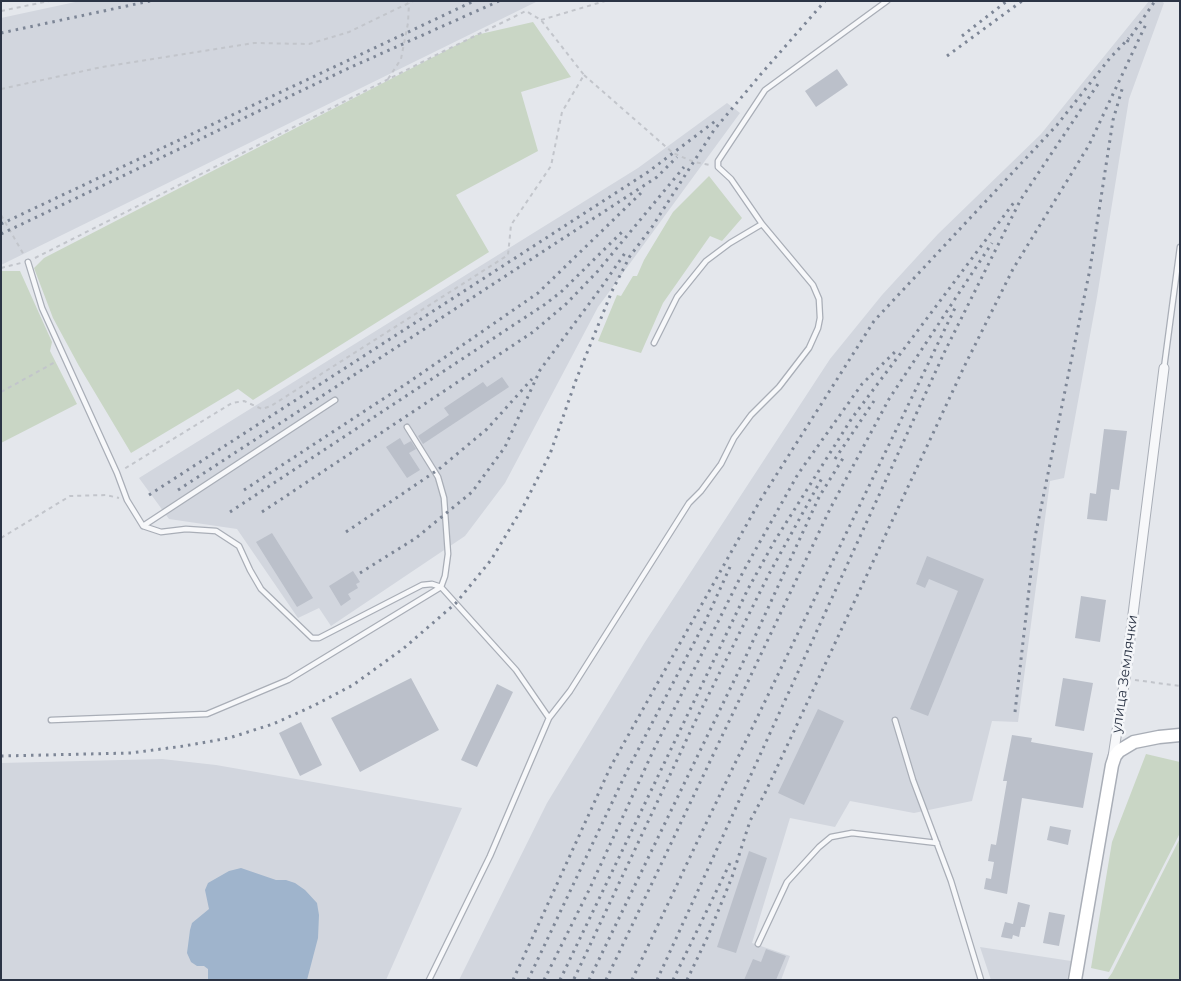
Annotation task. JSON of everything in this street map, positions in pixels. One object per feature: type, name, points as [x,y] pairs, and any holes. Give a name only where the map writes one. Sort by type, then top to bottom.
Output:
[{"type":"street","name":"улица Землячки","points":[[1076,980],[1125,678],[1164,368]]},
{"type":"street","points":[[1112,765],[1119,751],[1134,742],[1180,735]]},
{"type":"lane","points":[[429,980],[490,856],[549,718],[570,691],[689,503],[701,491],[721,464],[734,438],[751,415],[779,387],[809,348],[818,328],[820,318],[819,300],[813,285],[762,224],[730,179],[718,167],[718,161],[764,90],[887,1]]},
{"type":"lane","points":[[654,343],[677,297],[706,262],[730,243],[762,224]]},
{"type":"lane","points":[[1164,368],[1180,247]]},
{"type":"lane","points":[[28,262],[42,308],[117,473],[127,500],[143,526],[161,532],[186,529],[216,531],[239,546],[261,589],[312,638],[319,638],[422,585],[432,584],[441,587],[516,670],[549,718]]},
{"type":"lane","points":[[143,526],[335,400]]},
{"type":"lane","points":[[51,720],[207,714],[288,680],[441,587],[445,576],[448,554],[444,498],[438,477],[407,427]]},
{"type":"lane","points":[[895,720],[913,780],[952,881],[981,980]]},
{"type":"lane","points":[[758,944],[787,882],[819,847],[831,837],[852,833],[937,843]]},
{"type":"path","points":[[1,11],[49,1]]},
{"type":"path","points":[[1,89],[102,67],[254,43],[309,44],[349,32],[413,1]]},
{"type":"path","points":[[541,20],[605,1]]},
{"type":"path","points":[[388,79],[401,59],[408,23],[409,3]]},
{"type":"path","points":[[1,268],[28,262],[526,11],[541,20],[584,76],[673,153],[694,162],[718,167]]},
{"type":"path","points":[[117,473],[232,403],[244,401],[262,409],[271,406],[508,255],[511,225],[551,166],[562,112],[584,76]]},
{"type":"path","points":[[1,215],[28,262]]},
{"type":"path","points":[[1,392],[64,357]]},
{"type":"path","points":[[1,538],[70,496],[106,495],[127,500]]},
{"type":"path","points":[[1125,678],[1180,686]]},
{"type":"shaded area","points":[[80,1],[538,1],[1,265],[1,18]]},
{"type":"shaded area","points":[[1149,1],[1161,1],[1164,3],[1129,99],[1097,297],[1064,478],[1050,481],[1018,722],[992,721],[972,801],[914,813],[850,801],[835,827],[790,818],[752,943],[790,956],[781,980],[459,980],[547,803],[645,642],[830,359],[882,295],[938,234],[1041,134]]},
{"type":"shaded area","points":[[727,103],[740,113],[598,307],[505,483],[465,536],[331,626],[319,608],[298,618],[237,529],[169,519],[139,478],[638,168]]},
{"type":"shaded area","points":[[162,759],[216,765],[462,808],[386,980],[1,980],[1,763]]},
{"type":"shaded area","points":[[980,947],[1071,961],[1067,980],[991,980]]},
{"type":"green space","points":[[533,22],[571,77],[521,92],[538,151],[456,195],[489,252],[253,400],[238,389],[131,453],[79,366],[53,318],[34,268],[44,258],[476,35]]},
{"type":"green space","points":[[709,176],[742,218],[722,241],[710,236],[663,303],[641,353],[598,341],[617,295],[621,296],[633,276],[637,276],[644,260],[673,212]]},
{"type":"green space","points":[[1,271],[20,271],[52,342],[50,351],[77,404],[1,443]]},
{"type":"green space","points":[[1146,754],[1180,762],[1180,833],[1109,972],[1091,968],[1112,842]]},
{"type":"green space","points":[[1180,838],[1180,980],[1107,980],[1112,973]]},
{"type":"water","points":[[241,868],[276,880],[286,880],[295,883],[305,890],[317,903],[319,915],[318,938],[307,980],[208,980],[208,969],[191,962],[187,953],[190,930],[192,923],[209,909],[205,890],[208,883],[229,871]]},
{"type":"building","points":[[837,69],[848,85],[816,107],[805,91]]},
{"type":"building","points":[[502,377],[509,387],[423,444],[418,436],[449,415],[444,408],[483,382],[487,387]]},
{"type":"building","points":[[1104,429],[1127,431],[1119,490],[1111,489],[1107,521],[1087,519],[1090,493],[1096,494]]},
{"type":"building","points":[[400,438],[404,445],[411,441],[416,449],[409,453],[420,470],[407,478],[386,447]]},
{"type":"building","points":[[272,533],[313,598],[297,607],[256,542]]},
{"type":"building","points":[[927,556],[984,579],[928,716],[910,709],[958,591],[929,579],[925,588],[916,584]]},
{"type":"building","points":[[353,571],[360,582],[356,584],[358,588],[348,594],[351,599],[341,606],[329,586]]},
{"type":"building","points":[[1081,596],[1106,600],[1100,642],[1075,638]]},
{"type":"building","points":[[411,678],[439,730],[360,772],[331,718]]},
{"type":"building","points":[[1063,678],[1093,683],[1084,731],[1055,726]]},
{"type":"building","points":[[497,684],[513,692],[477,767],[461,760]]},
{"type":"building","points":[[818,709],[844,721],[804,805],[778,793]]},
{"type":"building","points":[[301,722],[322,765],[300,776],[279,733]]},
{"type":"building","points":[[1012,735],[1032,738],[1031,742],[1093,753],[1083,808],[1022,798],[1007,894],[984,889],[986,878],[991,879],[994,862],[988,861],[991,844],[996,845],[1007,781],[1003,781]]},
{"type":"building","points":[[1050,826],[1071,830],[1068,845],[1047,840]]},
{"type":"building","points":[[749,851],[767,858],[736,953],[717,947]]},
{"type":"building","points":[[1018,902],[1030,905],[1025,927],[1021,927],[1019,937],[1013,935],[1012,939],[1001,937],[1005,922],[1013,924]]},
{"type":"building","points":[[1049,912],[1065,915],[1059,946],[1043,943]]},
{"type":"building","points":[[766,949],[786,956],[776,980],[744,980],[753,959],[761,962]]},
{"type":"railway","points":[[1,33],[150,1]]},
{"type":"railway","points":[[1,224],[474,1]]},
{"type":"railway","points":[[1,234],[349,68],[499,1]]},
{"type":"railway","points":[[1,756],[131,753],[229,738],[273,724],[353,685],[404,648],[456,603],[491,560],[523,507],[550,454],[576,380],[612,291],[630,256],[652,227],[714,130],[825,1]]},
{"type":"railway","points":[[962,36],[1007,1]]},
{"type":"railway","points":[[947,56],[1022,1]]},
{"type":"railway","points":[[1127,42],[1155,1]]},
{"type":"railway","points":[[687,980],[708,936],[732,877],[750,821],[765,793],[964,367],[1013,269],[1089,145],[1147,22]]},
{"type":"railway","points":[[513,980],[611,766],[761,499],[874,321],[1057,125],[1110,58],[1129,38]]},
{"type":"railway","points":[[657,980],[945,351],[1021,199],[1100,81]]},
{"type":"railway","points":[[1015,712],[1035,537],[1090,269],[1113,120],[1123,86]]},
{"type":"railway","points":[[149,495],[648,172],[718,119]]},
{"type":"railway","points":[[178,490],[657,177],[677,157]]},
{"type":"railway","points":[[262,512],[533,332],[566,304],[597,272],[684,167]]},
{"type":"railway","points":[[244,490],[409,382],[538,293],[641,193]]},
{"type":"railway","points":[[560,980],[748,589],[774,542],[852,418],[1015,201]]},
{"type":"railway","points":[[230,512],[544,305],[561,292],[622,232]]},
{"type":"railway","points":[[606,980],[831,507],[889,399],[992,243]]},
{"type":"railway","points":[[360,573],[416,538],[472,492],[505,447],[540,370],[625,253]]},
{"type":"railway","points":[[632,980],[955,308]]},
{"type":"railway","points":[[544,980],[589,890],[655,747],[743,572],[798,474],[862,384],[898,349]]},
{"type":"railway","points":[[346,532],[439,469],[487,429],[532,379]]},
{"type":"railway","points":[[835,459],[874,401]]},
{"type":"railway","points":[[589,980],[746,656],[819,497],[845,455]]},
{"type":"railway","points":[[574,979],[693,726],[769,574],[822,478]]},
{"type":"railway","points":[[528,980],[627,771],[706,620],[730,567]]},
{"type":"railway","points":[[673,980],[732,859]]}]
